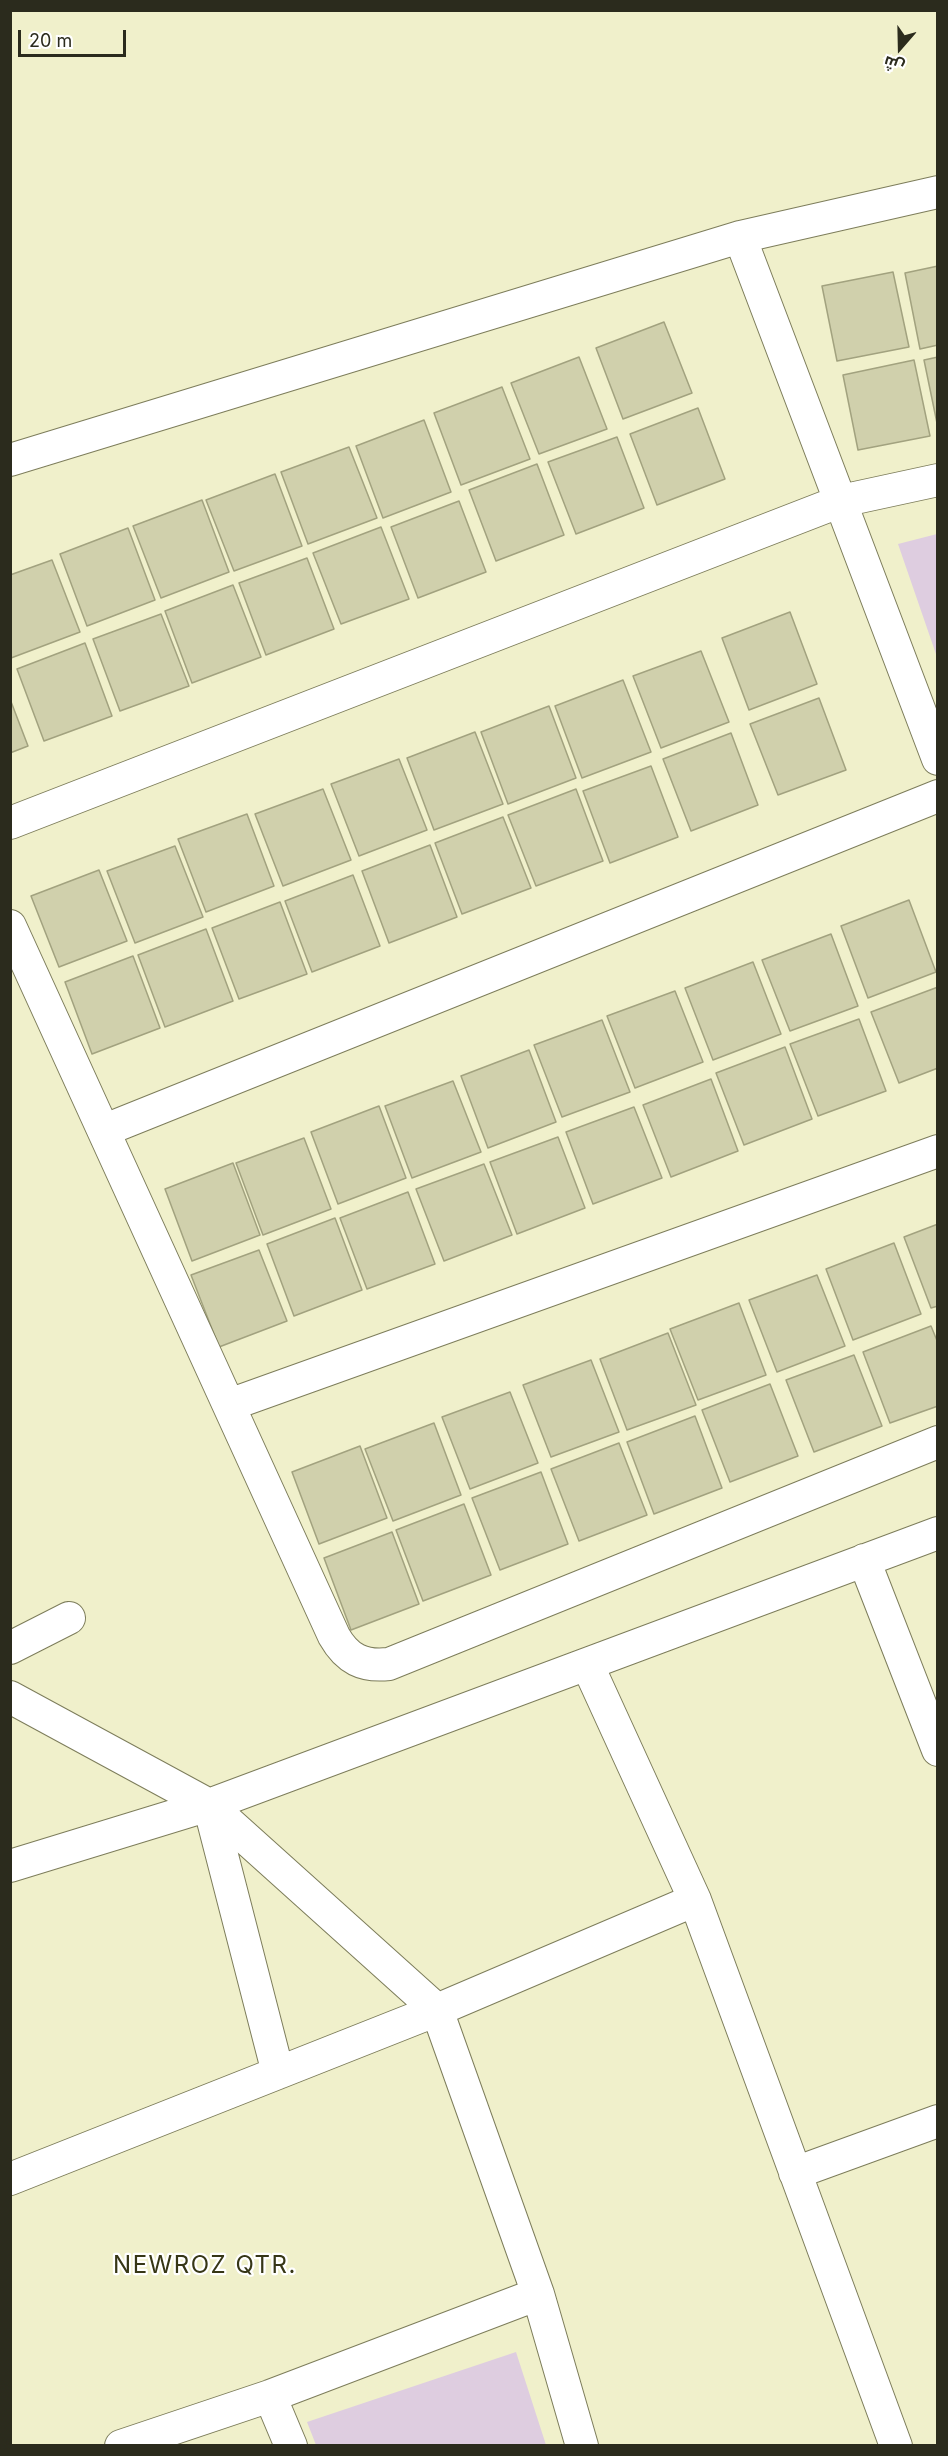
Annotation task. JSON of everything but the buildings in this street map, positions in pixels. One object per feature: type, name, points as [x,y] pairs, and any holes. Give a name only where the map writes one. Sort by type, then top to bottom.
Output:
[{"type":"street","points":[[10,460],[740,237],[938,192]]},
{"type":"street","points":[[740,237],[938,759]]},
{"type":"street","points":[[10,823],[842,501],[938,480]]},
{"type":"street","points":[[105,1130],[938,796]]},
{"type":"street","points":[[10,926],[334,1636],[342,1651],[356,1661],[372,1666],[389,1665],[938,1442]]},
{"type":"street","points":[[229,1405],[938,1151]]},
{"type":"street","points":[[10,1866],[209,1805],[588,1666],[938,1533]]},
{"type":"street","points":[[864,1560],[938,1750]]},
{"type":"street","points":[[10,1648],[69,1618]]},
{"type":"street","points":[[588,1666],[695,1900],[896,2445]]},
{"type":"street","points":[[10,1697],[209,1805],[437,2010],[538,2294],[582,2445]]},
{"type":"street","points":[[209,1805],[278,2073]]},
{"type":"street","points":[[10,2179],[437,2010],[695,1900]]},
{"type":"street","points":[[795,2172],[938,2121]]},
{"type":"street","points":[[121,2445],[270,2396],[538,2294]]},
{"type":"street","points":[[270,2396],[291,2445]]},
{"type":"shaded area","points":[[938,534],[937,657],[898,544]]},
{"type":"shaded area","points":[[516,2352],[546,2445],[316,2445],[307,2422]]},
{"type":"district","name":"NEWROZ QTR.","points":[[205,2266]]}]
